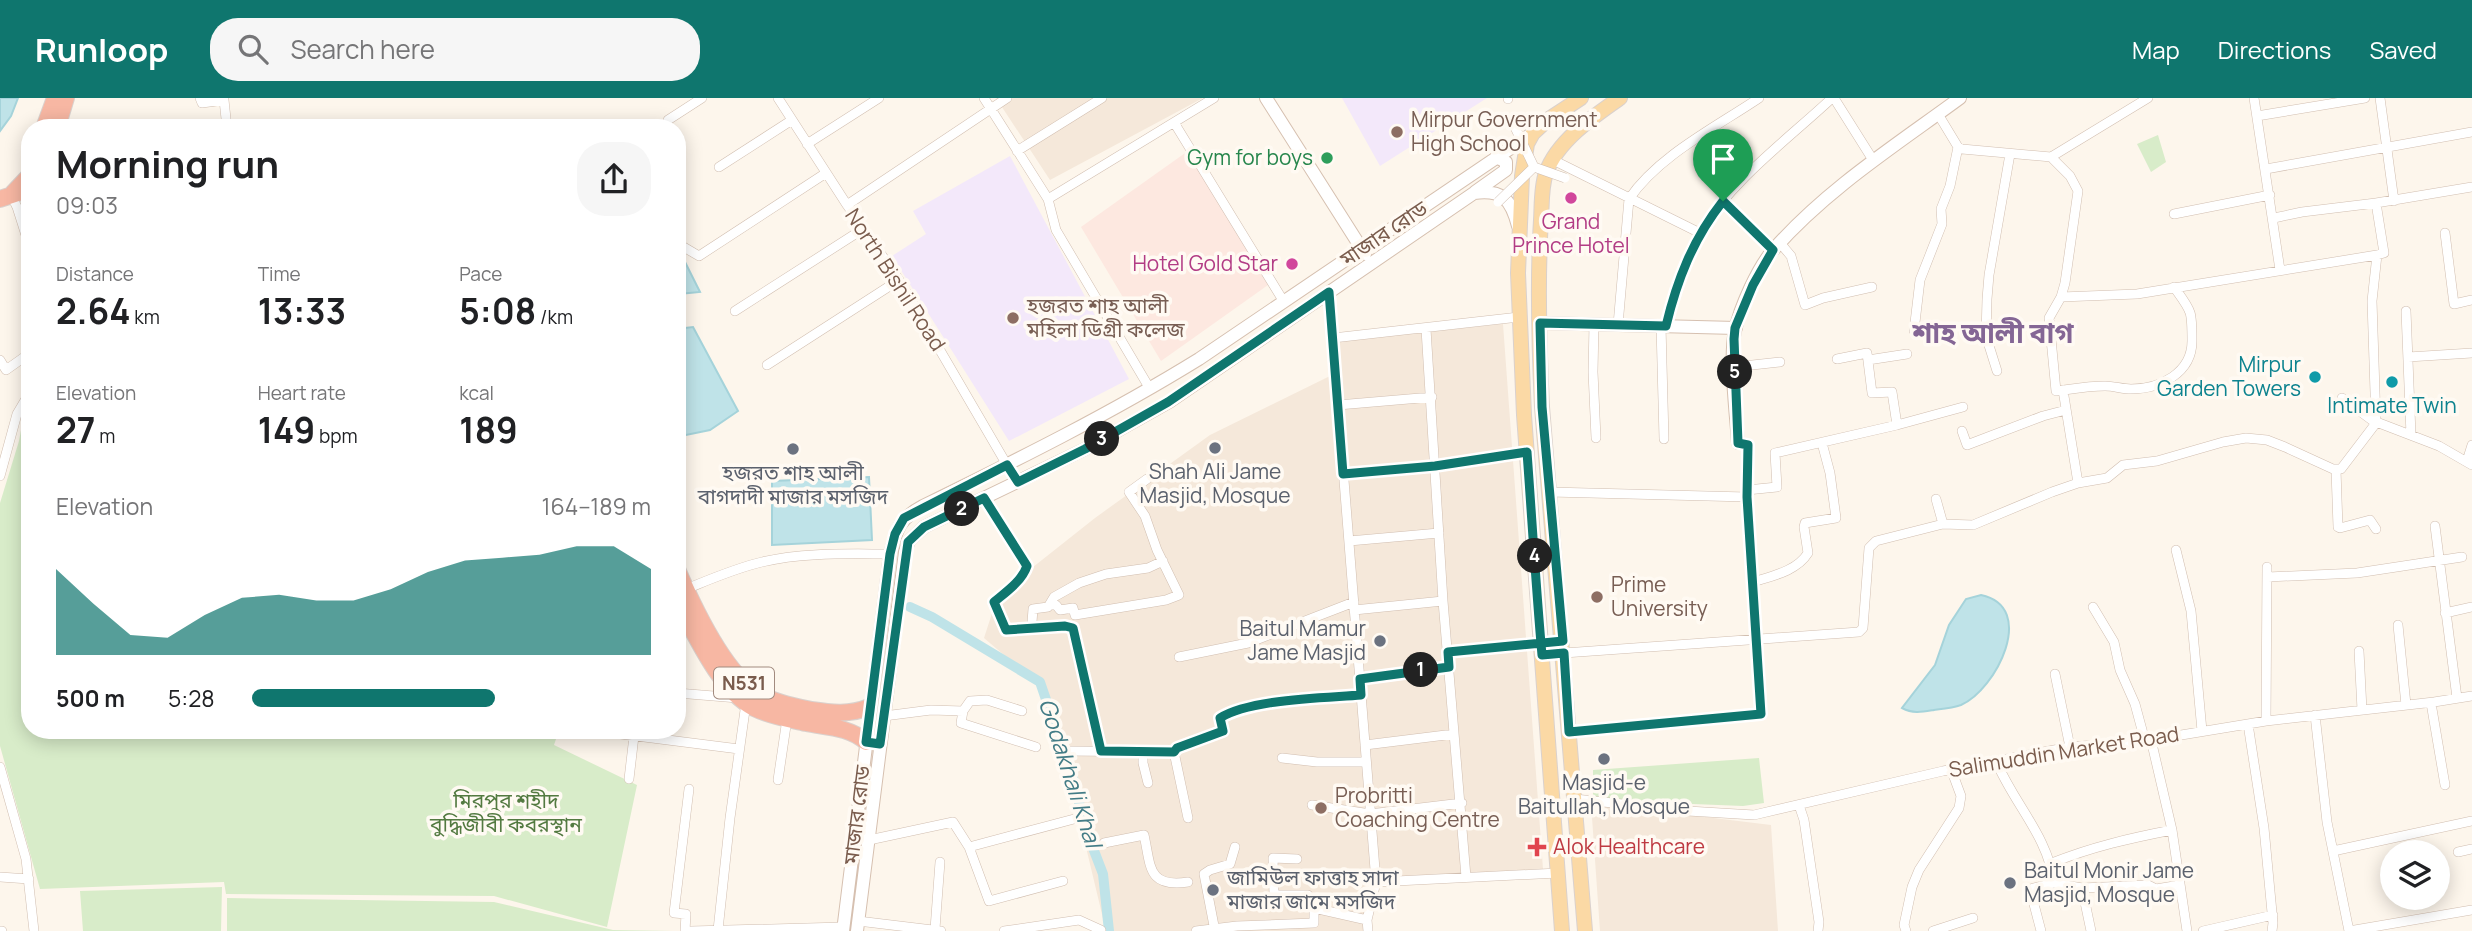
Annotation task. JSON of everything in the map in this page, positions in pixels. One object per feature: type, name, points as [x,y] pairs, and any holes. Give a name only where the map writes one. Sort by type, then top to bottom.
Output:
[{"type":"highway","points":[[47,119],[55,98]]},
{"type":"highway","points":[[60,119],[66,98]]},
{"type":"highway","name":"N531","points":[[686,601],[700,619],[743,701],[755,709],[788,719],[855,733],[873,743]]},
{"type":"highway","name":"N531","points":[[731,678],[744,682],[768,698],[797,707],[849,714],[879,710]]},
{"type":"highway","points":[[847,731],[849,714]]},
{"type":"main road","points":[[1266,98],[1371,264]]},
{"type":"main road","points":[[1562,931],[1527,452],[1519,317],[1520,237],[1524,158],[1533,132],[1581,98]]},
{"type":"main road","points":[[1585,931],[1540,360],[1540,239],[1546,173],[1553,160],[1585,123],[1620,98]]},
{"type":"main road","points":[[1738,443],[1735,328],[1753,285],[1776,246],[1873,160],[1960,98]]},
{"type":"main road","name":"মাজার রোড","points":[[879,710],[890,554],[895,534],[904,518],[1075,431],[1150,389],[1362,250],[1533,132]]},
{"type":"main road","name":"মাজার রোড","points":[[843,929],[909,541],[924,527],[1085,449],[1168,402],[1506,170],[1506,162],[1498,158]]},
{"type":"main road","points":[[1474,193],[1496,192],[1508,202],[1520,237]]},
{"type":"main road","points":[[1540,323],[1735,328]]},
{"type":"main road","points":[[1075,431],[1085,449]]},
{"type":"main road","points":[[1007,465],[1018,482]]},
{"type":"main road","points":[[914,511],[924,527]]},
{"type":"main road","points":[[895,534],[909,541]]},
{"type":"main road","points":[[1542,649],[1563,647]]},
{"type":"main road","name":"মাজার রোড","points":[[858,927],[869,840],[873,743]]},
{"type":"main road","points":[[843,929],[858,927]]},
{"type":"street","points":[[200,98],[202,103],[224,100],[226,119]]},
{"type":"street","points":[[670,119],[702,98]]},
{"type":"street","name":"North Bishil Road","points":[[778,98],[899,280],[1007,465]]},
{"type":"street","points":[[807,144],[878,98]]},
{"type":"street","points":[[984,98],[1048,199],[1056,230],[1150,389]]},
{"type":"street","points":[[847,205],[1007,98]]},
{"type":"street","points":[[1017,150],[1102,98]]},
{"type":"street","points":[[1048,199],[1214,98]]},
{"type":"street","points":[[1618,325],[1629,199],[1668,159],[1759,98]]},
{"type":"street","points":[[1664,439],[1664,326],[1674,294],[1700,233],[1723,201],[1760,162],[1833,98],[1873,160]]},
{"type":"street","points":[[1938,114],[1958,148],[1967,151],[2051,157],[2148,98]]},
{"type":"street","points":[[2254,98],[2280,270]]},
{"type":"street","points":[[2257,116],[2365,98]]},
{"type":"street","points":[[2380,98],[2394,201]]},
{"type":"street","points":[[719,167],[792,120]]},
{"type":"street","points":[[1512,121],[1534,167],[1565,178]]},
{"type":"street","points":[[1175,124],[1284,302]]},
{"type":"street","points":[[2266,169],[2472,132]]},
{"type":"street","points":[[1914,331],[1920,280],[1941,224],[1941,209],[1950,186],[1958,148]]},
{"type":"street","points":[[1997,371],[1986,337],[1988,287],[2010,154]]},
{"type":"street","points":[[2051,157],[2070,176],[2078,191],[2061,297],[2049,318],[2056,391],[2102,386],[2131,389],[2156,386],[2188,364],[2192,349],[2192,312],[2174,287]]},
{"type":"street","points":[[1553,160],[1700,233]]},
{"type":"street","points":[[1498,202],[1534,167]]},
{"type":"street","points":[[686,248],[699,256],[826,173]]},
{"type":"street","points":[[2274,218],[2472,187]]},
{"type":"street","points":[[2174,214],[2270,195]]},
{"type":"street","points":[[16,196],[21,215]]},
{"type":"street","points":[[1723,201],[1791,256],[1805,305],[1872,287]]},
{"type":"street","points":[[2061,297],[2126,295],[2377,256],[2384,253],[2376,204]]},
{"type":"street","points":[[734,311],[863,229]]},
{"type":"street","points":[[2445,233],[2454,304],[2472,300]]},
{"type":"street","points":[[1563,647],[1859,632],[1863,628],[1869,552],[1876,541],[1942,524],[1973,525],[2078,483],[2107,478],[2123,466],[2157,461],[2223,442],[2246,438],[2267,440],[2336,470],[2341,469],[2376,423],[2372,301],[2377,256]]},
{"type":"street","points":[[767,365],[899,280]]},
{"type":"street","points":[[1329,292],[1376,882],[1367,920],[1368,931]]},
{"type":"street","points":[[2406,311],[2411,435]]},
{"type":"street","points":[[1333,338],[1519,317]]},
{"type":"street","points":[[1594,324],[1596,438]]},
{"type":"street","points":[[1426,329],[1443,601],[1462,803],[1466,877]]},
{"type":"street","points":[[1837,359],[1867,353],[1872,393],[1892,392],[1897,425]]},
{"type":"street","points":[[2408,358],[2472,353]]},
{"type":"street","points":[[1868,360],[1907,354]]},
{"type":"street","points":[[0,360],[3,372],[21,359]]},
{"type":"street","points":[[1734,367],[1780,362]]},
{"type":"street","points":[[2063,390],[2078,483]]},
{"type":"street","points":[[1338,405],[1432,397]]},
{"type":"street","points":[[2342,398],[2376,423],[2392,426],[2439,446],[2469,463],[2472,445]]},
{"type":"street","points":[[0,476],[21,407]]},
{"type":"street","points":[[1550,492],[1747,494],[1777,487],[1775,453],[1963,407]]},
{"type":"street","points":[[1962,431],[1967,444],[2066,410]]},
{"type":"street","points":[[1569,732],[1761,714],[1747,494],[1748,445],[1738,443]]},
{"type":"street","points":[[1753,582],[1785,572],[1805,559],[1808,553],[1805,523],[1836,518],[1830,473],[1822,443]]},
{"type":"street","points":[[1343,474],[1435,466],[1527,452]]},
{"type":"street","points":[[2336,470],[2338,527],[2370,520],[2376,529]]},
{"type":"street","points":[[1031,622],[1033,609],[1051,605],[1060,610],[1073,608],[1075,615],[1166,600],[1179,595],[1145,516],[1129,492],[1147,479]]},
{"type":"street","points":[[984,498],[1027,566],[1027,570],[1017,581],[994,602],[1006,630],[1065,626],[1073,628],[1101,751]]},
{"type":"street","points":[[1936,499],[1942,524]]},
{"type":"street","points":[[2435,526],[2457,698]]},
{"type":"street","points":[[1349,541],[1439,533]]},
{"type":"street","points":[[2176,550],[2191,611],[2202,731]]},
{"type":"street","points":[[686,594],[735,570],[764,561],[823,555],[890,554]]},
{"type":"street","points":[[2266,721],[2267,572],[2357,573],[2462,557]]},
{"type":"street","points":[[1051,605],[1054,597],[1079,583],[1106,574],[1148,568],[1163,561]]},
{"type":"street","points":[[1179,657],[1248,643],[1354,606],[1443,601]]},
{"type":"street","points":[[2093,607],[2114,642],[2120,670],[2135,704],[2145,741],[2152,744],[2172,830],[2187,931]]},
{"type":"street","points":[[2445,612],[2472,607]]},
{"type":"street","points":[[2398,625],[2406,705]]},
{"type":"street","points":[[1448,652],[1542,649]]},
{"type":"street","points":[[2359,651],[2362,710]]},
{"type":"street","points":[[1360,679],[1449,667]]},
{"type":"street","points":[[2055,674],[2070,747]]},
{"type":"street","points":[[686,694],[743,701],[718,930]]},
{"type":"street","points":[[1066,751],[1174,752],[1177,748],[1223,731],[1220,718],[1240,709],[1361,695]]},
{"type":"street","name":"Salimuddin Market Road","points":[[1575,799],[1754,815],[1951,769],[2070,747],[2145,741],[2266,721],[2472,696]]},
{"type":"street","points":[[1021,711],[987,700],[970,701],[963,711],[961,723],[1036,747]]},
{"type":"street","points":[[2431,703],[2445,785]]},
{"type":"street","points":[[879,710],[963,711]]},
{"type":"street","points":[[2315,715],[2333,851],[2349,931],[2472,910]]},
{"type":"street","points":[[778,780],[788,719]]},
{"type":"street","points":[[2248,724],[2264,828],[2273,915],[2272,931]]},
{"type":"street","points":[[1365,746],[1454,734]]},
{"type":"street","points":[[629,779],[634,739]]},
{"type":"street","points":[[658,739],[739,749]]},
{"type":"street","points":[[1143,752],[1148,783]]},
{"type":"street","points":[[1174,752],[1188,818]]},
{"type":"street","points":[[1282,758],[1317,762],[1366,762]]},
{"type":"street","points":[[1996,761],[2037,830],[2052,863],[2054,883]]},
{"type":"street","points":[[0,767],[23,848],[34,931]]},
{"type":"street","points":[[1906,931],[1904,925],[1912,887],[1919,870],[1959,808],[1961,796],[1951,769]]},
{"type":"street","points":[[685,931],[686,914],[674,913],[689,789]]},
{"type":"street","points":[[1312,806],[1370,814],[1462,803]]},
{"type":"street","points":[[1799,805],[1819,922],[1818,931]]},
{"type":"street","points":[[969,846],[1074,819]]},
{"type":"street","points":[[2333,851],[2472,821]]},
{"type":"street","points":[[869,840],[953,822],[969,846],[989,901],[1063,881]]},
{"type":"street","points":[[2052,863],[2076,853],[2126,839],[2172,830]]},
{"type":"street","points":[[1104,843],[1144,835],[1152,869],[1159,880],[1166,884],[1188,882]]},
{"type":"street","points":[[1215,930],[1204,874],[1230,864],[1236,847]]},
{"type":"street","points":[[2458,852],[2472,849]]},
{"type":"street","points":[[1196,931],[1314,927],[1314,908],[1308,895],[1274,895],[1273,858],[1297,859]]},
{"type":"street","points":[[858,927],[938,930],[940,862]]},
{"type":"street","points":[[1376,882],[1558,873]]},
{"type":"street","points":[[0,877],[29,879]]},
{"type":"street","points":[[2041,931],[2030,889],[2054,883],[2082,888],[2148,886],[2156,889],[2180,885]]},
{"type":"street","points":[[2082,888],[2091,931]]},
{"type":"street","points":[[1314,908],[1367,920]]},
{"type":"street","points":[[2203,931],[2273,915]]},
{"type":"street","points":[[1933,931],[1973,918]]},
{"type":"street","points":[[1004,931],[1054,927],[1079,920],[1101,930]]},
{"type":"street","points":[[691,931],[843,929]]},
{"type":"shaded area","points":[[996,98],[1203,98],[1050,180]]},
{"type":"shaded area","name":"Mirpur Government High School","points":[[1342,98],[1487,98],[1380,166]]},
{"type":"shaded area","points":[[1188,151],[1268,285],[1161,361],[1081,227]]},
{"type":"shaded area","name":"হজরত শাহ আলী মহিলা ডিগ্রী কলেজ","points":[[1010,156],[1129,379],[1009,441],[892,256],[926,234],[913,211]]},
{"type":"shaded area","points":[[1503,324],[1543,869],[1365,879],[1368,931],[1106,931],[1079,818],[1038,684],[984,638],[995,604],[1023,575],[1095,518],[1210,435],[1330,376],[1328,342]]},
{"type":"shaded area","points":[[1591,803],[1771,825],[1778,931],[1600,931]]},
{"type":"green space","points":[[2158,135],[2166,162],[2151,172],[2137,144]]},
{"type":"green space","name":"মিরপুর শহীদ বুদ্ধিজীবী কবরস্থান","points":[[21,430],[21,739],[556,739],[554,745],[637,785],[607,927],[494,896],[226,894],[224,882],[40,889],[0,746],[0,503]]},
{"type":"green space","points":[[1759,758],[1764,803],[1743,806],[1593,800],[1593,770]]},
{"type":"green space","points":[[222,887],[221,931],[83,931],[80,891]]},
{"type":"green space","points":[[227,898],[494,902],[613,930],[673,931],[227,931]]},
{"type":"water","points":[[0,98],[18,98],[11,116],[0,131]]},
{"type":"water","points":[[686,264],[700,292],[686,293]]},
{"type":"water","points":[[693,327],[738,411],[710,430],[686,435],[686,328]]},
{"type":"water","points":[[869,477],[872,540],[772,545],[772,481]]},
{"type":"water","points":[[1981,595],[1998,603],[2007,615],[2009,631],[2006,649],[1987,683],[1974,696],[1958,706],[1918,712],[1902,708],[1935,665],[1949,625],[1966,599]]},
{"type":"waterway","name":"Godakhali Khal","points":[[910,607],[932,617],[1040,682],[1076,787],[1083,822],[1103,874],[1109,931]]},
{"type":"place","name":"Mirpur Government High School","points":[[1397,132]]},
{"type":"place","name":"Gym for boys","points":[[1327,158]]},
{"type":"place","name":"Grand Prince Hotel","points":[[1571,198]]},
{"type":"place","name":"Hotel Gold Star","points":[[1292,264]]},
{"type":"place","name":"হজরত শাহ আলী মহিলা ডিগ্রী কলেজ","points":[[1013,318]]},
{"type":"place","name":"Mirpur Garden Towers","points":[[2315,377]]},
{"type":"place","name":"Intimate Twin","points":[[2392,382]]},
{"type":"place","name":"Shah Ali Jame Masjid, Mosque","points":[[1215,448]]},
{"type":"place","name":"হজরত শাহ আলী বাগদাদী মাজার মসজিদ","points":[[793,449]]},
{"type":"place","name":"Prime University","points":[[1597,597]]},
{"type":"place","name":"Baitul Mamur Jame Masjid","points":[[1380,641]]},
{"type":"place","name":"Masjid-e Baitullah, Mosque","points":[[1604,759]]},
{"type":"place","name":"Probritti Coaching Centre","points":[[1321,808]]},
{"type":"place","name":"Alok Healthcare","points":[[1537,847]]},
{"type":"place","name":"Baitul Monir Jame Masjid, Mosque","points":[[2010,883]]},
{"type":"place","name":"জামিউল ফাত্তাহ সাদা মাজার জামে মসজিদ","points":[[1213,890]]},
{"type":"district","name":"শাহ আলী বাগ","points":[[1993,333]]},
{"type":"route","points":[[1723,201],[1692,249],[1674,294],[1666,326],[1540,323],[1542,407],[1563,641],[1541,643],[1448,652],[1449,667],[1360,679],[1361,695],[1251,706],[1229,712],[1220,718],[1223,731],[1177,748],[1174,752],[1101,751],[1073,628],[1065,626],[1006,630],[994,602],[1017,581],[1027,570],[1027,566],[984,498],[924,527],[908,542],[880,744],[866,742],[890,554],[899,525],[908,514],[1007,465],[1018,482],[1085,449],[1168,402],[1329,292],[1343,474],[1435,466],[1527,452],[1538,585],[1541,643],[1542,655],[1564,653],[1569,732],[1761,714],[1747,497],[1748,445],[1738,443],[1734,339],[1735,328],[1753,285],[1773,250],[1723,201]]}]
